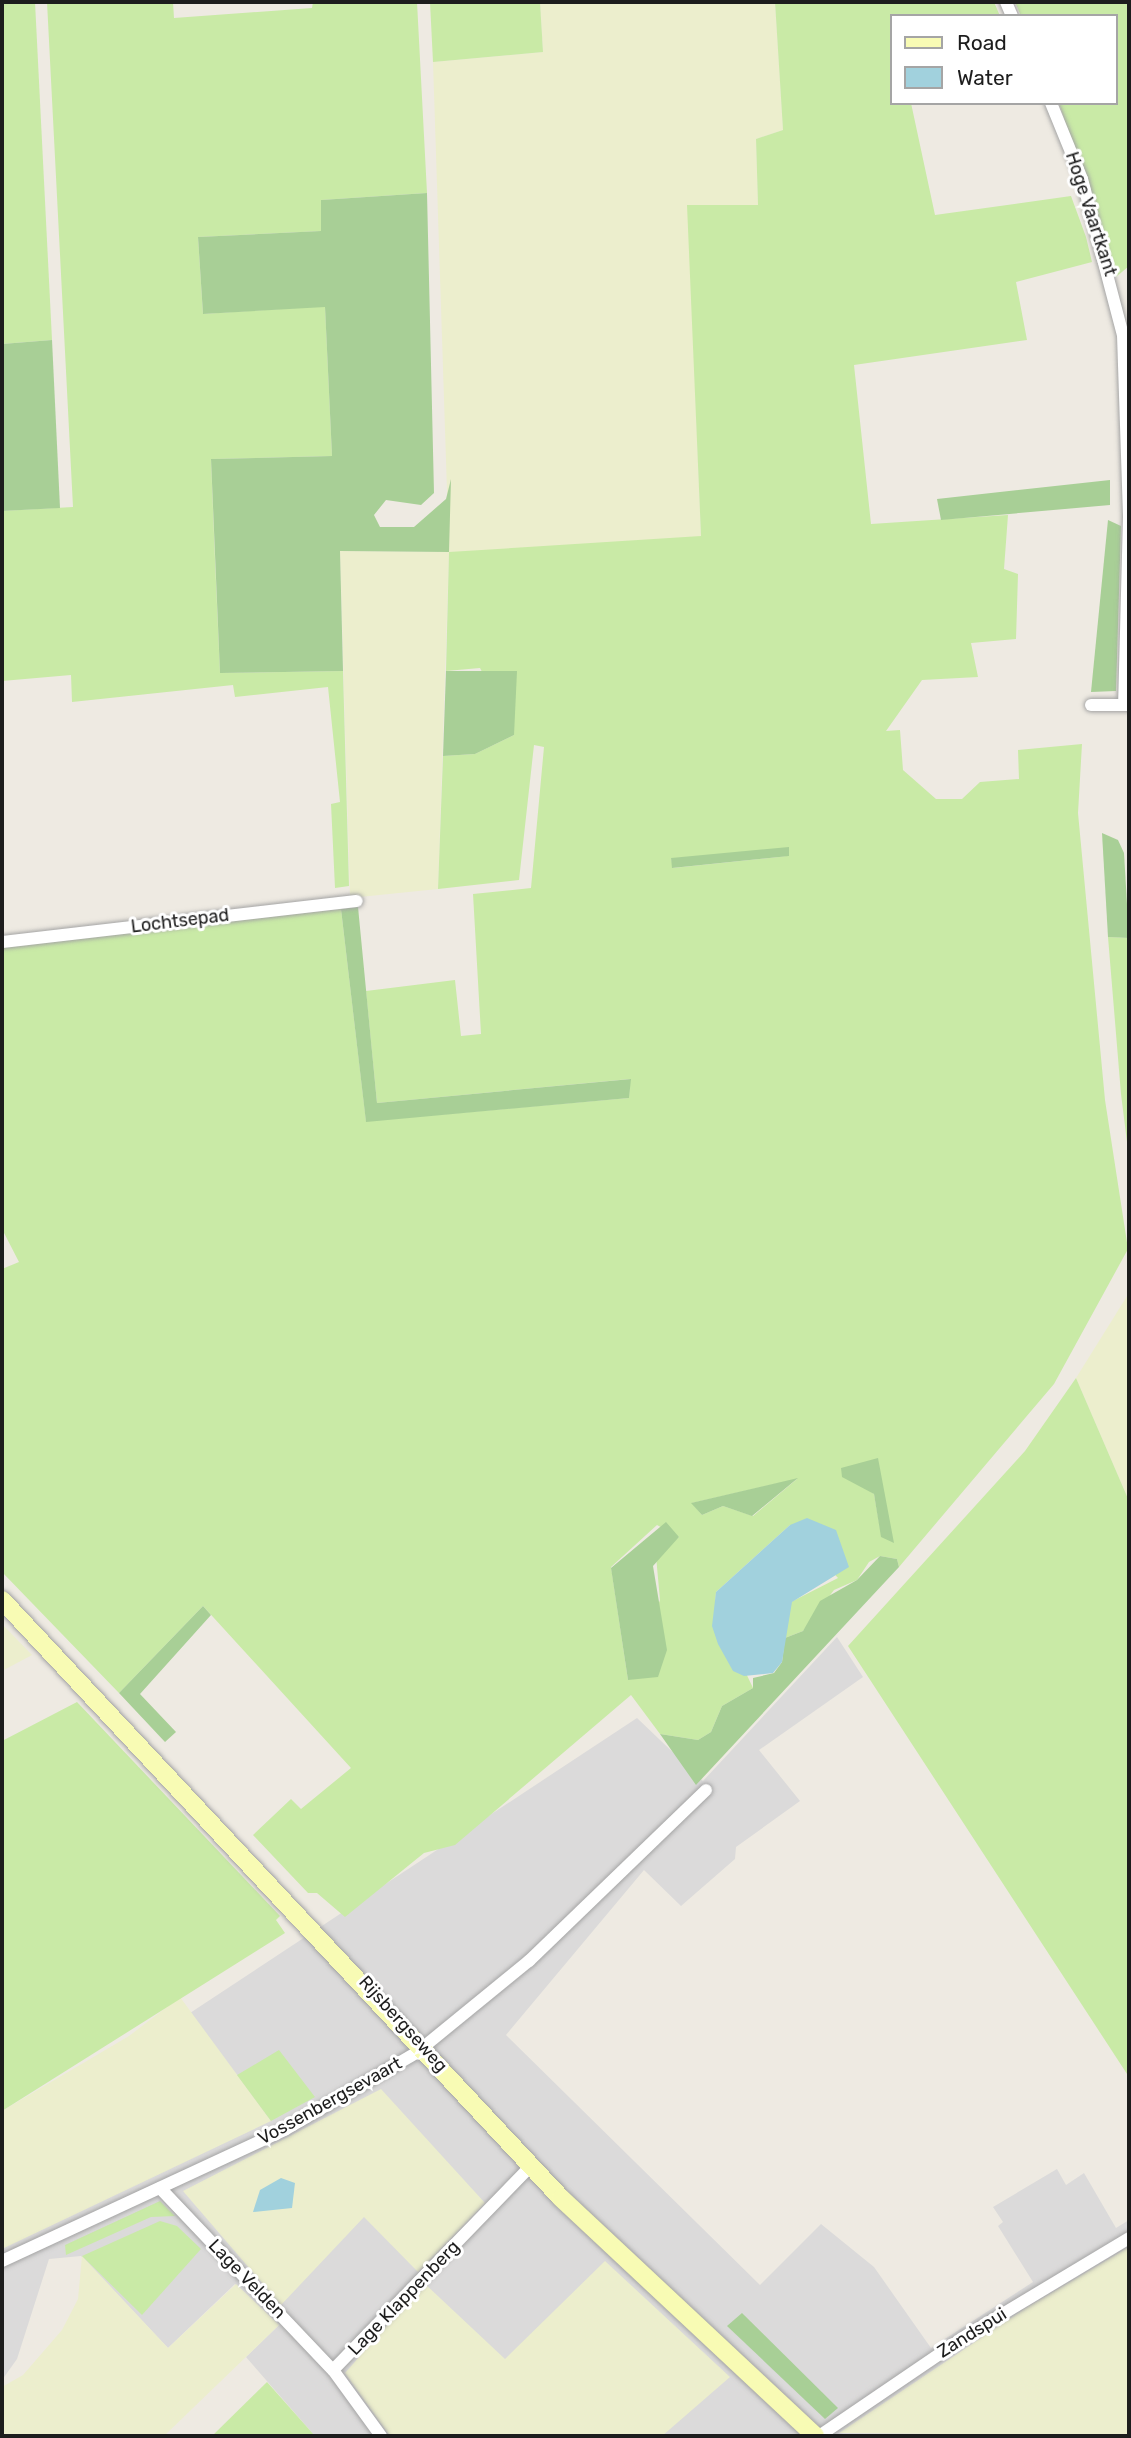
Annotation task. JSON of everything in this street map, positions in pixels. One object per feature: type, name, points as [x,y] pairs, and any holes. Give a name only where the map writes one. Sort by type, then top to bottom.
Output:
[{"type":"main road","name":"Rijsbergseweg","points":[[2,1600],[531,2166],[817,2436]]},
{"type":"street","name":"Hoge Vaartkant","points":[[1052,105],[1082,179],[1123,335],[1129,517],[1127,705],[1091,705]]},
{"type":"street","name":"Lochtsepad","points":[[2,942],[357,901]]},
{"type":"street","name":"Vossenbergsevaart","points":[[2,2261],[286,2129],[423,2048],[529,1961],[706,1790]]},
{"type":"street","name":"Lage Klappenberg","points":[[381,2436],[333,2370],[531,2166]]},
{"type":"street","name":"Lage Velden","points":[[160,2189],[333,2370]]},
{"type":"street","name":"Zandspui","points":[[817,2436],[966,2336],[1129,2238]]},
{"type":"shaded area","points":[[837,1637],[863,1677],[759,1750],[800,1801],[736,1847],[735,1859],[681,1906],[644,1870],[506,2035],[760,2285],[821,2224],[874,2267],[931,2348],[1033,2282],[998,2226],[1003,2222],[993,2207],[1057,2169],[1066,2185],[1084,2173],[1116,2228],[1129,2220],[1129,2436],[315,2436],[246,2357],[279,2325],[235,2284],[168,2348],[81,2256],[49,2259],[17,2359],[2,2380],[2,2249],[190,2013],[637,1718],[703,1781]]},
{"type":"green space","points":[[2,2],[35,2],[52,340],[2,344]]},
{"type":"green space","points":[[47,2],[173,2],[174,18],[312,8],[313,2],[417,2],[427,193],[321,200],[322,231],[198,237],[203,314],[325,306],[332,456],[211,459],[215,559],[220,673],[343,671],[349,886],[335,888],[331,804],[340,802],[328,687],[235,697],[233,685],[72,702],[71,675],[2,681],[2,511],[73,507]]},
{"type":"green space","points":[[430,2],[540,2],[543,52],[433,62]]},
{"type":"green space","points":[[540,2],[775,2],[783,130],[756,139],[758,206],[688,205],[701,537],[449,553],[438,889],[350,898],[340,551],[449,552],[433,62],[543,52]]},
{"type":"green space","points":[[775,2],[994,2],[999,14],[890,14],[890,105],[911,105],[935,215],[1071,196],[1086,237],[1092,262],[1016,282],[1027,340],[854,365],[871,524],[1008,515],[1004,569],[1018,574],[1016,639],[971,643],[978,677],[922,680],[886,731],[900,730],[903,770],[936,799],[962,799],[980,782],[1019,779],[1018,750],[1082,744],[1078,813],[1105,1100],[1128,1249],[1054,1384],[899,1567],[897,1559],[880,1556],[869,1562],[857,1580],[834,1590],[803,1631],[785,1638],[791,1602],[838,1578],[790,1525],[716,1592],[715,1608],[753,1688],[722,1706],[711,1732],[698,1740],[660,1734],[631,1695],[455,1845],[424,1853],[345,1917],[317,1893],[308,1893],[253,1835],[291,1799],[301,1809],[351,1768],[203,1606],[119,1693],[2,1572],[2,1269],[19,1262],[2,1229],[2,946],[341,909],[366,1121],[629,1098],[630,1079],[377,1103],[366,991],[455,980],[461,1036],[481,1034],[473,894],[531,888],[544,747],[534,745],[519,880],[438,889],[443,756],[475,754],[514,735],[480,668],[446,671],[449,552],[701,536],[687,205],[758,205],[756,139],[783,130]],"holes":[[[789,856],[673,868],[671,858]],[[878,1459],[880,1528],[874,1494],[853,1479]],[[797,1479],[753,1516],[723,1506],[702,1515],[692,1503]],[[657,1525],[679,1537],[656,1556],[660,1600],[628,1680],[611,1567]]]},
{"type":"green space","points":[[1015,2],[1129,2],[1129,266],[1116,277],[1060,105],[1117,105],[1117,14],[1020,14]]},
{"type":"green space","points":[[427,193],[434,493],[421,505],[386,500],[374,515],[380,527],[414,527],[446,499],[451,479],[449,552],[340,551],[343,671],[220,673],[211,459],[332,456],[325,307],[203,314],[198,237],[321,231],[321,200]]},
{"type":"green space","points":[[52,340],[60,508],[2,511],[2,344]]},
{"type":"green space","points":[[1110,480],[1110,505],[941,520],[937,499]]},
{"type":"green space","points":[[1108,520],[1121,526],[1116,691],[1091,692]]},
{"type":"green space","points":[[446,671],[517,671],[514,735],[475,754],[443,756]]},
{"type":"green space","points":[[1102,833],[1118,840],[1124,853],[1129,938],[1108,937]]},
{"type":"green space","points":[[789,847],[789,856],[672,868],[671,858]]},
{"type":"green space","points":[[358,907],[377,1103],[631,1079],[629,1098],[366,1122],[341,909]]},
{"type":"green space","points":[[1108,937],[1129,938],[1129,1158],[1121,1094]]},
{"type":"green space","points":[[1129,1293],[1129,1501],[1076,1378]]},
{"type":"green space","points":[[1076,1378],[1129,1501],[1129,2077],[848,1646],[1025,1451]]},
{"type":"green space","points":[[878,1458],[894,1543],[881,1537],[874,1494],[842,1477],[841,1468]]},
{"type":"green space","points":[[798,1478],[752,1516],[723,1506],[702,1515],[691,1503]]},
{"type":"green space","points":[[666,1522],[679,1537],[653,1566],[667,1650],[658,1677],[628,1680],[611,1568]]},
{"type":"green space","points":[[880,1556],[897,1559],[899,1567],[696,1785],[660,1734],[698,1740],[711,1732],[722,1706],[753,1688],[753,1678],[774,1673],[782,1662],[785,1638],[803,1631],[820,1601],[857,1580]]},
{"type":"green space","points":[[203,1606],[211,1615],[140,1694],[176,1732],[165,1742],[119,1693]]},
{"type":"green space","points":[[2,1624],[32,1655],[2,1671]]},
{"type":"green space","points":[[77,1702],[280,1916],[276,1920],[285,1933],[2,2111],[2,1741]]},
{"type":"green space","points":[[180,1997],[271,2121],[2,2249],[2,2111],[129,2036]]},
{"type":"green space","points":[[279,2050],[315,2097],[271,2121],[237,2075]]},
{"type":"green space","points":[[381,2089],[485,2203],[418,2272],[364,2217],[281,2305],[183,2191]]},
{"type":"green space","points":[[160,2201],[175,2216],[151,2217],[66,2255],[65,2245]]},
{"type":"green space","points":[[160,2221],[177,2226],[201,2249],[142,2315],[82,2256]]},
{"type":"green space","points":[[1129,2247],[1129,2436],[839,2433],[1026,2308]]},
{"type":"green space","points":[[82,2256],[168,2348],[236,2284],[279,2325],[164,2436],[2,2436],[2,2387],[23,2375],[62,2330],[78,2299]]},
{"type":"green space","points":[[605,2261],[730,2377],[662,2436],[390,2436],[345,2373],[424,2283],[505,2359]]},
{"type":"green space","points":[[742,2313],[838,2408],[825,2419],[727,2326]]},
{"type":"green space","points":[[267,2382],[315,2436],[212,2436]]},
{"type":"water","points":[[807,1518],[836,1530],[849,1567],[792,1602],[782,1662],[773,1673],[744,1676],[733,1671],[718,1644],[712,1626],[716,1592],[790,1525]]},
{"type":"water","points":[[281,2178],[295,2183],[292,2208],[253,2212],[260,2190]]}]
